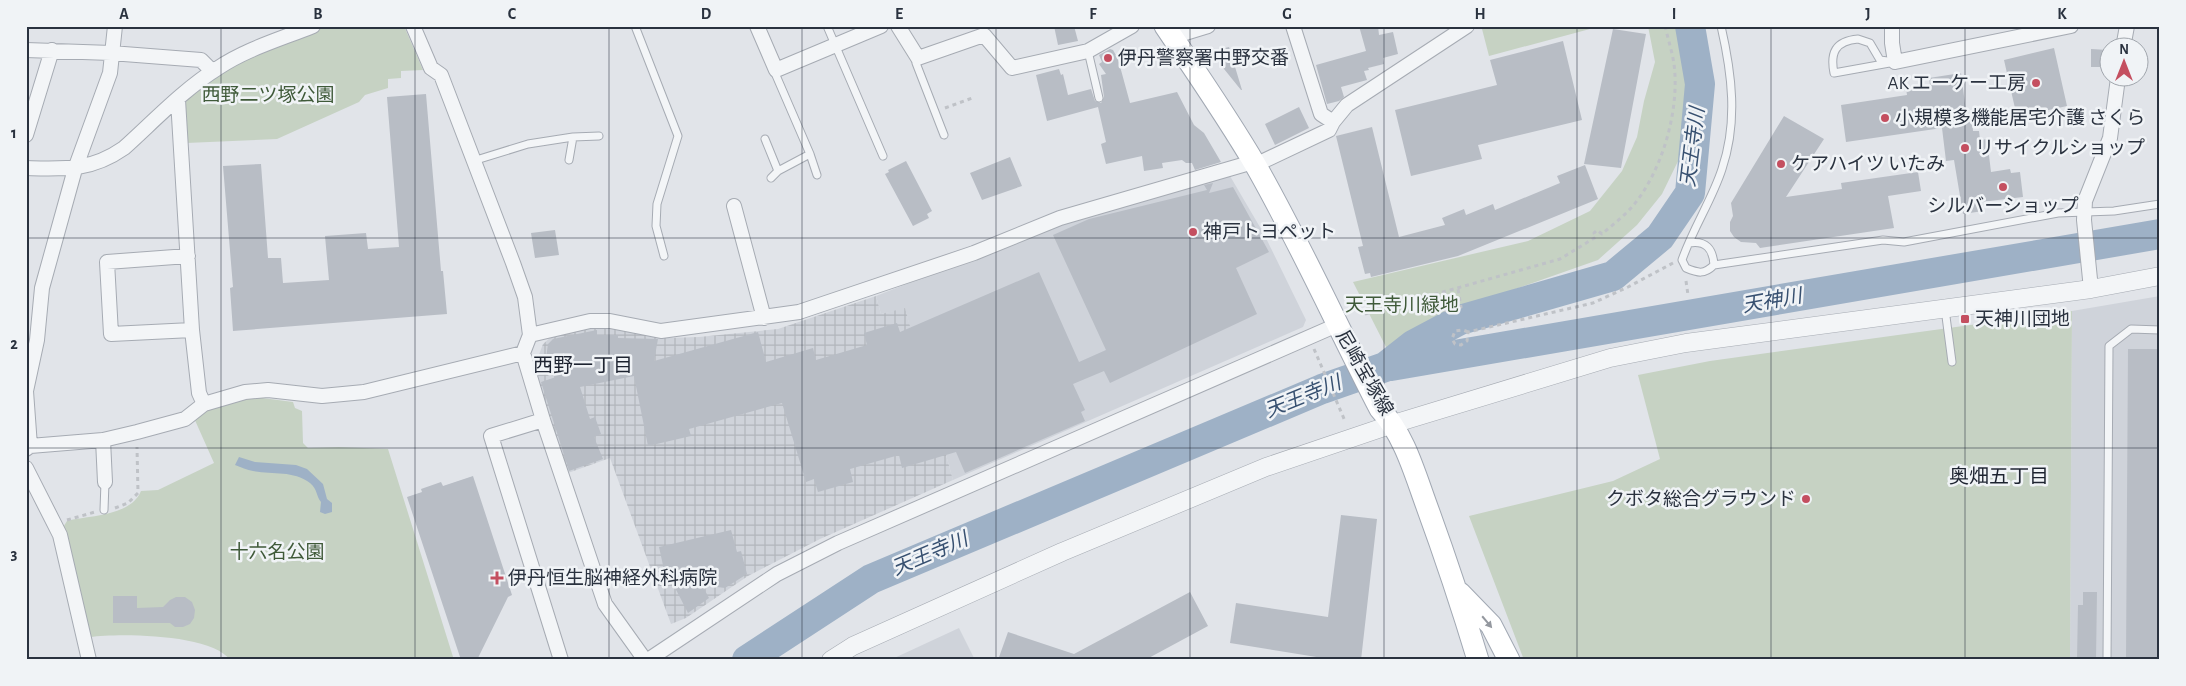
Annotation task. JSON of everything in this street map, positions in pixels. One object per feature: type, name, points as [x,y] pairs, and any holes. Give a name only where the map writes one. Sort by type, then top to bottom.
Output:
[{"type":"main road","name":"尼崎宝塚線","points":[[1169,32],[1218,105],[1254,164],[1291,231],[1339,330],[1409,459],[1458,591],[1478,660]]},
{"type":"main road","points":[[1458,591],[1491,625],[1509,660]]},
{"type":"street","points":[[115,26],[110,73],[75,169],[42,288],[37,340],[26,391],[28,448],[103,440],[185,418],[204,404],[245,392],[268,390],[322,396],[364,392],[523,354]]},
{"type":"street","points":[[26,168],[75,169],[110,158],[212,71],[240,55],[313,26]]},
{"type":"street","points":[[413,26],[431,68],[441,75],[525,297],[530,335],[523,354],[543,420],[605,604],[646,660],[777,574],[838,543],[1339,330]]},
{"type":"street","points":[[757,26],[776,70],[881,26]]},
{"type":"street","points":[[898,26],[918,58],[984,35],[1012,68],[1088,51],[1132,26]]},
{"type":"street","points":[[1169,32],[1208,26]]},
{"type":"street","points":[[1293,26],[1321,114],[1333,122]]},
{"type":"street","points":[[530,335],[590,322],[610,321],[661,330],[799,312],[974,253],[1060,218],[1254,164],[1329,130],[1347,105],[1468,26]]},
{"type":"street","points":[[1892,26],[1896,62],[2071,26]]},
{"type":"street","points":[[26,50],[111,53],[201,60],[212,71]]},
{"type":"street","points":[[26,135],[52,50]]},
{"type":"street","points":[[2090,281],[2084,216],[2086,201],[2110,138],[2117,88]]},
{"type":"street","points":[[178,100],[192,330],[199,393],[204,404]]},
{"type":"street","points":[[734,206],[742,222],[764,318]]},
{"type":"street","points":[[188,256],[107,262],[111,334],[192,330]]},
{"type":"street","points":[[831,660],[852,646],[1062,552],[1387,416],[1610,358],[1686,343],[1945,309],[2090,281],[2160,276]]},
{"type":"street","points":[[543,420],[491,436],[561,660]]},
{"type":"street","points":[[103,440],[105,482]]},
{"type":"street","points":[[26,468],[60,535],[89,660]]},
{"type":"lane","points":[[635,26],[678,136],[658,204],[656,226],[664,256]]},
{"type":"lane","points":[[827,26],[883,156]]},
{"type":"lane","points":[[1720,26],[1730,65],[1732,131],[1722,170],[1682,260],[1686,268],[1699,273],[1708,271],[1714,265],[1883,240],[1904,242],[2058,213],[2084,216],[2160,204]]},
{"type":"lane","points":[[1858,39],[1870,43],[1880,60],[1896,62],[1834,73],[1832,57],[1835,50],[1841,44],[1849,40],[1858,39]]},
{"type":"lane","points":[[1088,51],[1099,98]]},
{"type":"lane","points":[[918,58],[916,63],[944,135]]},
{"type":"lane","points":[[776,70],[775,73],[810,154],[817,175]]},
{"type":"lane","points":[[473,161],[528,144],[573,137],[599,136]]},
{"type":"lane","points":[[569,160],[573,137]]},
{"type":"lane","points":[[765,139],[778,171]]},
{"type":"lane","points":[[771,178],[778,171],[810,154]]},
{"type":"lane","points":[[1689,243],[1699,241],[1708,246],[1714,255],[1714,265]]},
{"type":"lane","points":[[1945,309],[1952,362]]},
{"type":"lane","points":[[2107,660],[2109,346],[2131,329],[2160,330]]},
{"type":"lane","points":[[104,510],[105,482]]},
{"type":"path","points":[[1364,314],[1560,259],[1596,237],[1594,233],[1598,230],[1602,234],[1631,208],[1655,171],[1668,138],[1672,114],[1674,65],[1665,26]]},
{"type":"path","points":[[934,112],[975,97]]},
{"type":"path","points":[[1468,332],[1467,341],[1461,345],[1455,344],[1452,339],[1455,331],[1463,330],[1468,332],[1593,302],[1628,287],[1670,263],[1683,262]]},
{"type":"path","points":[[1432,296],[1436,312],[1461,307],[1458,289]]},
{"type":"path","points":[[1312,344],[1345,421]]},
{"type":"shaded area","points":[[1230,176],[1264,234],[1306,320],[1303,327],[953,480],[905,309],[881,314],[876,296],[1064,222],[1167,191]]},
{"type":"shaded area","points":[[876,296],[881,314],[905,308],[953,480],[820,539],[748,576],[686,618],[671,624],[610,458],[568,473],[553,433],[534,368],[543,344],[551,337],[601,326],[666,338],[699,337],[778,329]]},
{"type":"shaded area","points":[[2160,296],[2160,660],[2070,660],[2072,311]]},
{"type":"shaded area","points":[[959,628],[975,660],[890,660]]},
{"type":"green space","name":"西野二ツ塚公園","points":[[324,26],[404,26],[423,70],[401,71],[401,78],[388,79],[388,88],[365,95],[359,102],[277,139],[186,143],[183,108],[189,96],[239,60]]},
{"type":"green space","points":[[1486,26],[1601,26],[1489,56],[1482,29]]},
{"type":"green space","name":"天王寺川緑地","points":[[1648,26],[1681,26],[1687,52],[1692,108],[1681,155],[1662,194],[1637,225],[1598,260],[1470,305],[1387,349],[1353,282],[1528,241],[1590,211],[1622,171],[1637,137],[1644,101],[1655,62]]},
{"type":"green space","name":"クボタ総合グラウンド","points":[[2072,311],[2070,660],[1524,660],[1469,516],[1613,481],[1660,459],[1638,375],[1710,361]]},
{"type":"green space","name":"十六名公園","points":[[255,397],[293,402],[295,408],[302,411],[303,443],[308,448],[388,449],[454,660],[230,660],[220,651],[186,640],[122,635],[90,637],[62,529],[67,521],[108,514],[119,510],[136,500],[141,491],[158,490],[214,463],[194,418],[207,407]]},
{"type":"water","points":[[239,457],[255,462],[296,465],[307,469],[323,484],[327,499],[332,503],[332,512],[325,514],[320,512],[321,502],[310,483],[297,476],[251,471],[235,465]]},
{"type":"building","points":[[1054,26],[1074,26],[1078,41],[1058,45]]},
{"type":"building","points":[[1359,26],[1378,26],[1379,35],[1393,32],[1398,54],[1383,58],[1384,64],[1368,68],[1369,70],[1364,71],[1367,80],[1341,87],[1344,97],[1339,101],[1327,104],[1316,65],[1366,51]]},
{"type":"building","points":[[1613,29],[1646,34],[1621,168],[1584,164]]},
{"type":"building","points":[[1563,41],[1582,120],[1478,145],[1482,159],[1411,176],[1395,110],[1497,85],[1490,60]]},
{"type":"building","points":[[1229,47],[1242,90],[1220,64],[1216,50]]},
{"type":"building","name":"AK エーケー工房","points":[[2054,48],[2067,106],[2017,117],[2004,60]]},
{"type":"building","points":[[1110,49],[1113,50],[1118,59],[1130,103],[1177,92],[1194,125],[1204,133],[1221,162],[1195,170],[1192,163],[1186,163],[1182,160],[1162,163],[1163,168],[1144,171],[1142,156],[1106,164],[1101,144],[1106,142],[1098,107],[1047,121],[1036,75],[1059,69],[1061,75],[1063,74],[1068,95],[1091,89],[1095,101],[1101,103],[1104,97],[1101,75],[1106,74],[1099,64],[1102,62],[1099,55]]},
{"type":"building","points":[[2091,49],[2098,49],[2098,67],[2091,67]]},
{"type":"building","points":[[1961,73],[1967,119],[1972,118],[1973,131],[1979,131],[1980,140],[1987,139],[1991,172],[2010,169],[2011,173],[2020,172],[2023,197],[1981,202],[1983,211],[1963,214],[1954,160],[1946,161],[1942,128],[1846,142],[1841,105],[1907,95],[1906,88],[1930,85],[1929,78]]},
{"type":"building","points":[[426,94],[441,271],[443,271],[447,314],[233,331],[230,288],[233,287],[223,166],[261,164],[268,258],[281,258],[283,283],[329,280],[325,236],[366,233],[368,249],[399,247],[387,97]]},
{"type":"building","points":[[1299,107],[1309,128],[1275,145],[1265,124]]},
{"type":"building","name":"ケアハイツ いたみ","points":[[1784,116],[1824,139],[1786,197],[1842,189],[1841,183],[1918,172],[1921,191],[1888,196],[1894,228],[1760,248],[1756,243],[1741,242],[1734,237],[1730,231],[1730,222],[1733,216],[1731,203]]},
{"type":"building","points":[[1372,127],[1399,237],[1445,225],[1442,218],[1464,209],[1466,215],[1493,204],[1495,210],[1560,183],[1557,176],[1585,165],[1598,199],[1458,256],[1371,277],[1370,273],[1365,274],[1358,247],[1363,246],[1336,136]]},
{"type":"building","points":[[1010,157],[1022,186],[982,200],[970,173]]},
{"type":"building","points":[[906,161],[932,211],[927,214],[929,218],[913,226],[885,174],[889,172],[888,170]]},
{"type":"building","points":[[1213,183],[1209,193],[1233,187],[1269,252],[1236,268],[1257,314],[1110,383],[1104,371],[1073,384],[1085,410],[1081,412],[1085,421],[965,473],[956,452],[902,468],[899,455],[850,469],[853,482],[818,492],[814,479],[806,482],[782,403],[689,429],[691,436],[648,446],[634,376],[580,387],[590,419],[595,417],[601,434],[594,437],[603,459],[569,471],[541,382],[556,377],[546,358],[548,344],[553,339],[597,330],[597,335],[618,335],[618,338],[658,339],[654,361],[758,332],[766,362],[813,348],[816,360],[867,345],[864,333],[897,323],[900,332],[1039,272],[1079,362],[1106,350],[1053,235],[1089,219],[1207,190],[1204,185]]},
{"type":"building","points":[[555,230],[559,255],[535,258],[531,233]]},
{"type":"building","points":[[2128,349],[2160,349],[2160,660],[2126,660]]},
{"type":"building","points":[[473,476],[512,595],[508,597],[477,660],[461,660],[407,497],[422,492],[421,489],[441,482],[443,486]]},
{"type":"building","points":[[1341,515],[1377,519],[1361,660],[1335,660],[1230,643],[1236,603],[1328,617]]},
{"type":"building","points":[[731,530],[737,552],[741,551],[747,574],[725,588],[702,585],[709,598],[688,613],[670,578],[666,579],[659,547]]},
{"type":"building","points":[[1190,592],[1208,626],[1145,660],[998,660],[1008,632],[1074,654]]},
{"type":"building","points":[[2083,592],[2097,592],[2096,660],[2077,660],[2078,605],[2083,605]]},
{"type":"building","points":[[113,596],[137,596],[137,608],[163,607],[176,597],[185,597],[192,602],[195,610],[194,618],[190,624],[183,627],[175,627],[170,623],[113,623]]},
{"type":"waterway","name":"天王寺川","points":[[747,660],[871,579],[1322,389],[1385,367],[1413,345],[1460,320],[1613,276],[1660,237],[1690,193],[1700,84],[1690,26]]},
{"type":"waterway","name":"天神川","points":[[1391,366],[2160,234]]},
{"type":"place","name":"伊丹警察署中野交番","points":[[1108,58]]},
{"type":"place","name":"AK エーケー工房","points":[[2036,83]]},
{"type":"place","name":"小規模多機能居宅介護 さくら","points":[[1885,118]]},
{"type":"place","name":"リサイクルショップ","points":[[1965,148]]},
{"type":"place","name":"ケアハイツ いたみ","points":[[1781,164]]},
{"type":"place","name":"シルバーショップ","points":[[2003,187]]},
{"type":"place","name":"神戸トヨペット","points":[[1193,232]]},
{"type":"place","name":"天神川団地","points":[[1965,319]]},
{"type":"place","name":"クボタ総合グラウンド","points":[[1806,499]]},
{"type":"place","name":"伊丹恒生脳神経外科病院","points":[[497,578]]},
{"type":"district","name":"西野一丁目","points":[[583,366]]},
{"type":"district","name":"奥畑五丁目","points":[[1999,477]]}]
